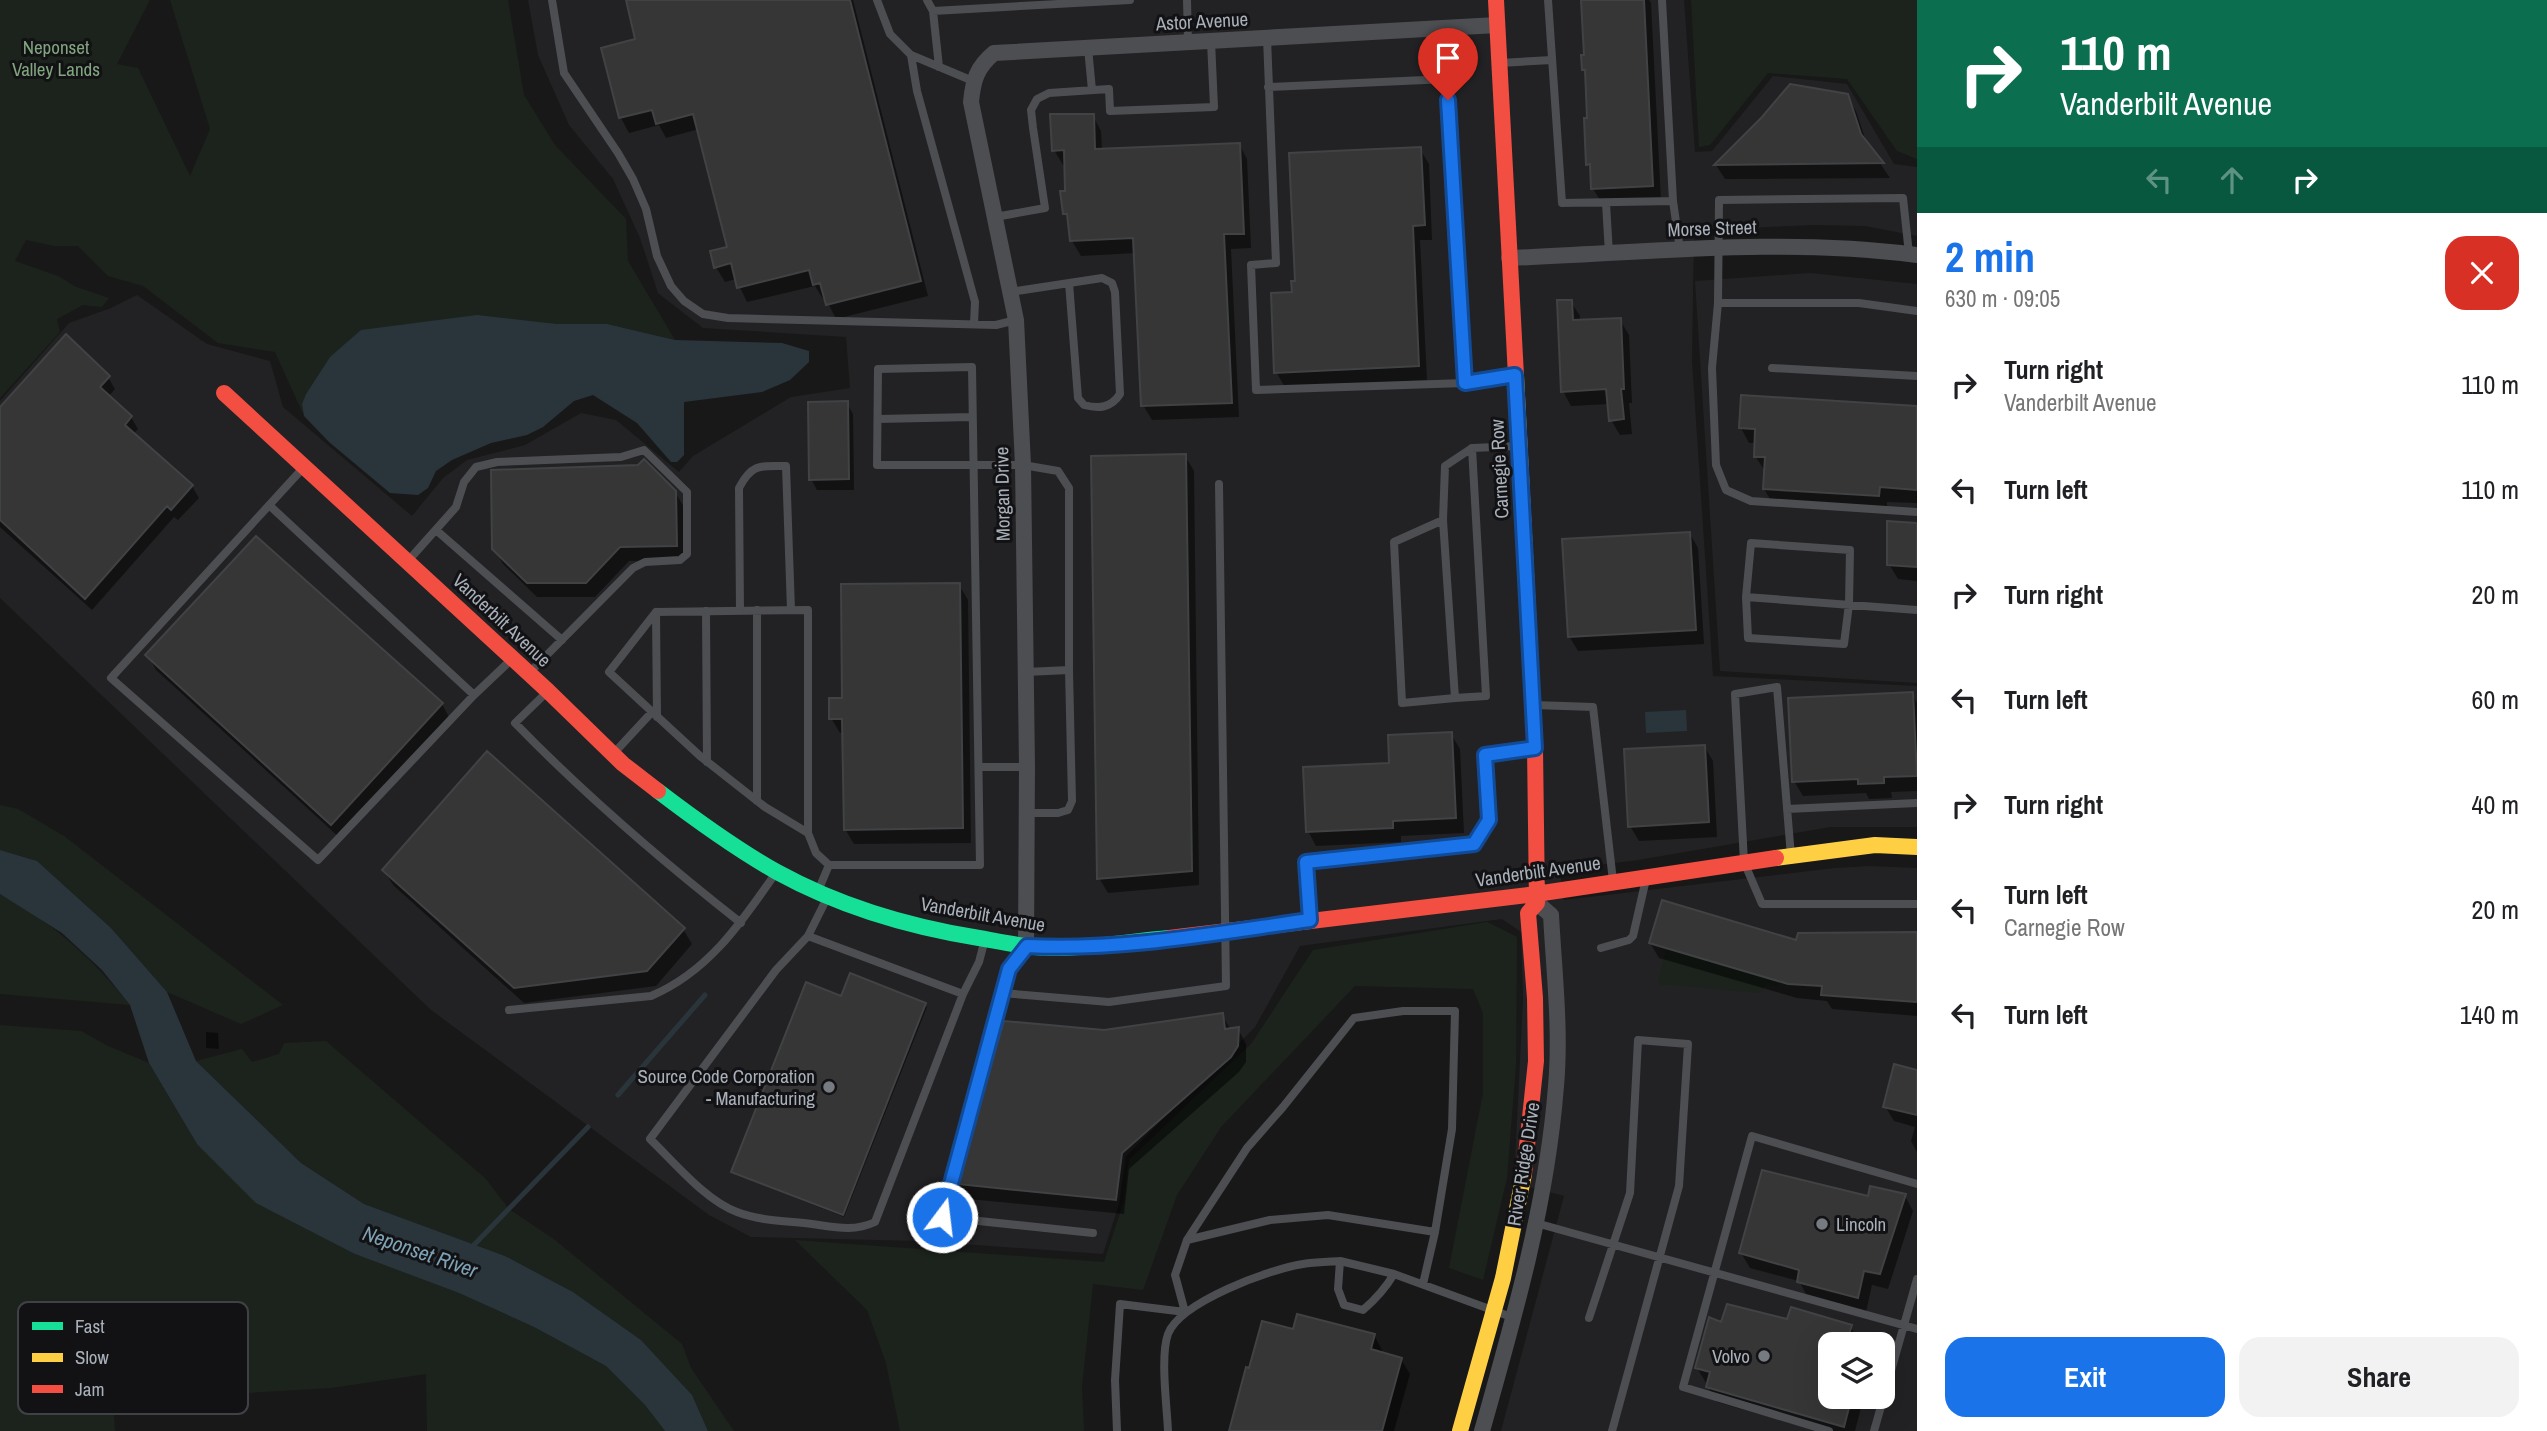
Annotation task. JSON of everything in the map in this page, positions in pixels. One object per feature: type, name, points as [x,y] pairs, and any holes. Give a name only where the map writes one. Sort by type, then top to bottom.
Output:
[{"type":"street","name":"Carnegie Row","points":[[1496,0],[1535,748],[1536,898]]},
{"type":"street","name":"Astor Avenue","points":[[973,81],[981,64],[994,53],[1497,25]]},
{"type":"street","name":"Morgan Drive","points":[[973,81],[971,102],[1016,320],[1023,465],[1027,946]]},
{"type":"street","name":"Morse Street","points":[[1509,258],[1718,248],[1840,247],[1913,254]]},
{"type":"street","name":"Vanderbilt Avenue","points":[[225,393],[613,754],[688,814],[777,872],[823,893],[904,922],[1027,946],[1063,948],[1536,898],[1613,881],[1875,845],[1917,847]]},
{"type":"street","name":"River Ridge Drive","points":[[1460,1431],[1494,1311],[1524,1175],[1535,1062],[1535,998],[1528,914],[1536,898],[1551,915],[1557,1049],[1552,1131],[1536,1223],[1514,1318],[1482,1431]]},
{"type":"lane","points":[[552,0],[564,73],[633,179],[646,209],[657,256],[671,286],[684,301],[703,314],[728,318],[996,325],[1016,320]]},
{"type":"lane","points":[[877,0],[890,34],[911,55],[973,81]]},
{"type":"lane","points":[[927,0],[933,10],[939,67]]},
{"type":"lane","points":[[933,10],[1130,0]]},
{"type":"lane","points":[[1186,0],[1188,42]]},
{"type":"lane","points":[[1548,0],[1562,203],[1672,201]]},
{"type":"lane","points":[[1662,0],[1672,201],[1680,250]]},
{"type":"lane","points":[[1267,38],[1276,263],[1251,265],[1255,390],[1465,383],[1515,375]]},
{"type":"lane","points":[[995,217],[1045,208],[1032,128],[1031,110],[1037,99],[1049,93],[1109,89],[1110,111],[1214,107],[1212,41]]},
{"type":"lane","points":[[1088,48],[1092,90]]},
{"type":"lane","points":[[911,55],[917,91],[975,302],[974,324]]},
{"type":"lane","points":[[1500,63],[1552,60]]},
{"type":"lane","points":[[1268,87],[1447,79],[1465,383]]},
{"type":"lane","points":[[1913,254],[1903,198],[1719,200],[1718,303],[1712,368],[1716,465],[1726,490],[1751,501],[1917,512]]},
{"type":"lane","points":[[1606,203],[1609,254]]},
{"type":"lane","points":[[1010,292],[1069,283],[1102,278],[1112,283],[1115,292],[1120,394],[1106,407],[1084,405],[1078,398],[1069,283]]},
{"type":"lane","points":[[1718,303],[1859,303],[1917,311]]},
{"type":"lane","points":[[656,612],[808,610],[808,832],[816,853],[829,865],[980,865],[979,767],[973,463],[972,417],[972,367],[878,369],[877,465],[973,463],[1023,465],[1058,471],[1069,488],[1072,801],[1068,810],[1058,813],[1027,813]]},
{"type":"lane","points":[[1772,368],[1917,376]]},
{"type":"lane","points":[[878,419],[972,417]]},
{"type":"lane","points":[[1455,698],[1443,520],[1445,466],[1472,448],[1518,446]]},
{"type":"lane","points":[[1443,520],[1394,542],[1402,703],[1486,696],[1472,448]]},
{"type":"lane","points":[[407,562],[456,507],[464,482],[476,467],[497,462],[621,457],[644,450],[687,492],[687,554],[680,560],[645,562],[633,568],[529,674]]},
{"type":"lane","points":[[740,610],[738,488],[745,475],[757,466],[786,466],[791,610]]},
{"type":"lane","points":[[304,467],[111,678],[318,860],[474,695],[513,659]]},
{"type":"lane","points":[[1002,993],[1109,1002],[1226,986],[1219,484]]},
{"type":"lane","points":[[269,505],[474,695]]},
{"type":"lane","points":[[436,530],[562,640]]},
{"type":"lane","points":[[1751,543],[1850,550],[1849,604],[1844,644],[1748,638],[1746,597],[1751,543]]},
{"type":"lane","points":[[1746,597],[1917,610]]},
{"type":"lane","points":[[757,610],[757,802]]},
{"type":"lane","points":[[706,611],[707,762]]},
{"type":"lane","points":[[656,612],[609,672],[707,762],[757,802],[808,832]]},
{"type":"lane","points":[[613,754],[654,714],[656,612]]},
{"type":"lane","points":[[1026,672],[1069,670]]},
{"type":"lane","points":[[1791,856],[1777,687],[1735,694],[1744,862],[1762,904],[1917,904]]},
{"type":"lane","points":[[548,691],[514,723],[560,769],[674,871],[741,923]]},
{"type":"lane","points":[[1532,705],[1593,706],[1613,881]]},
{"type":"lane","points":[[1310,920],[1306,862],[1474,844],[1489,820],[1485,755],[1535,748]]},
{"type":"lane","points":[[979,767],[1027,767]]},
{"type":"lane","points":[[1787,809],[1917,803]]},
{"type":"lane","points":[[829,865],[823,893],[808,936],[776,970],[650,1139],[713,1199],[734,1211],[749,1216],[846,1229],[863,1228],[875,1222],[963,994],[979,962],[985,939]]},
{"type":"lane","points":[[509,1010],[651,996],[673,987],[705,963],[741,923],[777,872]]},
{"type":"lane","points":[[1601,948],[1629,940],[1633,936],[1647,876]]},
{"type":"lane","points":[[808,936],[963,994]]},
{"type":"lane","points":[[1027,946],[1009,969],[942,1217],[1093,1233]]},
{"type":"lane","points":[[1185,1312],[1175,1275],[1186,1240],[1247,1148],[1354,1018],[1403,1011],[1455,1011],[1452,1129],[1435,1232],[1423,1284]]},
{"type":"lane","points":[[1589,1318],[1630,1193],[1638,1040],[1688,1044],[1679,1186],[1612,1431]]},
{"type":"lane","points":[[1829,1431],[1683,1387],[1752,1136],[1917,1184]]},
{"type":"lane","points":[[1186,1240],[1270,1220],[1328,1214],[1435,1232]]},
{"type":"lane","points":[[1536,1223],[1613,1242],[1917,1329]]},
{"type":"lane","points":[[1168,1431],[1165,1349],[1168,1334],[1185,1312],[1264,1273],[1303,1264],[1340,1261],[1394,1274],[1514,1318]]},
{"type":"lane","points":[[1340,1261],[1338,1289],[1344,1305],[1354,1309],[1363,1310],[1374,1301],[1385,1290],[1394,1274]]},
{"type":"lane","points":[[1874,1431],[1917,1279]]},
{"type":"lane","points":[[1117,1431],[1115,1380],[1120,1304],[1185,1312]]},
{"type":"shaded area","points":[[528,0],[1684,0],[1695,152],[1712,151],[1773,76],[1847,84],[1894,164],[1917,167],[1917,236],[1865,226],[1814,225],[1694,230],[1692,361],[1713,676],[1917,686],[1917,827],[1831,827],[1638,860],[1560,870],[1564,900],[1835,868],[1917,868],[1917,1431],[1501,1431],[1564,1196],[1514,1183],[1523,999],[1521,932],[1502,919],[1300,946],[1255,1027],[1126,1156],[1119,1204],[1103,1254],[919,1241],[751,1237],[709,1215],[431,1010],[0,598],[0,401],[69,323],[111,308],[137,295],[207,344],[270,361],[283,407],[412,516],[443,478],[467,460],[525,445],[581,413],[616,420],[679,472],[693,456],[791,397],[850,388],[846,337],[703,328],[658,293],[640,238],[613,179],[569,125],[538,55]]},
{"type":"shaded area","points":[[1810,273],[1917,284],[1917,683],[1720,671],[1695,281]]},
{"type":"green space","name":"Neponset Valley Lands","points":[[0,0],[150,0],[117,64],[138,68],[190,176],[210,129],[170,0],[508,0],[524,95],[555,145],[626,219],[628,261],[675,340],[607,324],[556,324],[330,357],[306,394],[302,404],[304,416],[275,352],[218,343],[143,286],[108,276],[78,246],[55,246],[26,240],[15,261],[109,298],[102,307],[83,305],[57,319],[60,332],[0,398]]},
{"type":"green space","points":[[1691,0],[1917,0],[1917,159],[1897,151],[1847,79],[1768,73],[1710,145],[1699,147]]},
{"type":"green space","points":[[0,805],[18,809],[64,836],[283,1005],[241,1024],[167,992],[111,928],[37,861],[0,850]]},
{"type":"green space","points":[[0,894],[71,943],[130,1005],[0,994]]},
{"type":"green space","points":[[1487,922],[1517,937],[1516,1065],[1507,1178],[1483,1280],[1449,1268],[1483,1093],[1483,1013],[1473,989],[1355,986],[1221,1127],[1177,1195],[1143,1290],[1093,1284],[1082,1386],[1084,1431],[900,1431],[886,1363],[867,1310],[795,1240],[1104,1262],[1124,1201],[1129,1160],[1251,1044],[1313,950]]},
{"type":"green space","points":[[1666,948],[1779,981],[1778,987],[1766,984],[1760,993],[1658,984]]},
{"type":"green space","points":[[0,1025],[81,1031],[149,1063],[197,1144],[355,1254],[459,1293],[534,1327],[606,1366],[645,1405],[665,1431],[427,1431],[426,1374],[331,1388],[248,1393],[248,1302],[18,1302],[18,1414],[114,1414],[115,1431],[0,1431]]},
{"type":"green space","points":[[326,1041],[485,1178],[509,1209],[555,1240],[682,1344],[691,1368],[734,1431],[708,1431],[692,1395],[641,1340],[573,1292],[505,1256],[364,1204],[301,1163],[196,1061],[242,1049],[252,1062],[279,1054],[284,1043]]},
{"type":"water","points":[[477,315],[556,324],[607,324],[675,340],[782,343],[809,351],[809,362],[790,380],[762,392],[684,402],[684,455],[677,462],[671,462],[637,423],[593,395],[574,401],[543,427],[527,435],[491,443],[452,460],[436,471],[428,488],[418,495],[390,493],[329,442],[304,416],[302,404],[306,394],[330,357],[361,330]]},
{"type":"water","points":[[1686,710],[1687,731],[1646,733],[1645,712]]},
{"type":"water","name":"Neponset River","points":[[0,850],[37,861],[111,928],[167,992],[196,1061],[301,1163],[364,1204],[505,1256],[573,1292],[641,1340],[692,1395],[708,1431],[665,1431],[645,1405],[606,1366],[534,1327],[459,1293],[355,1254],[256,1203],[197,1144],[149,1063],[130,1005],[102,970],[62,933],[0,894]]},
{"type":"building","points":[[626,0],[850,0],[921,281],[826,305],[820,283],[813,285],[809,270],[737,288],[731,263],[714,268],[710,251],[727,247],[693,114],[656,124],[652,110],[619,118],[601,48],[635,39]]},
{"type":"building","points":[[1581,0],[1644,0],[1653,186],[1591,189],[1590,164],[1586,165],[1584,118],[1587,118],[1585,70],[1582,70],[1581,55],[1584,55]]},
{"type":"building","points":[[1790,84],[1848,94],[1861,134],[1884,163],[1714,165],[1762,117]]},
{"type":"building","points":[[1050,114],[1094,114],[1095,149],[1240,143],[1244,234],[1224,234],[1232,403],[1141,406],[1133,238],[1070,241],[1067,214],[1063,214],[1060,191],[1065,191],[1064,150],[1052,151]]},
{"type":"building","points":[[1421,147],[1425,225],[1413,226],[1419,366],[1274,373],[1271,293],[1292,292],[1291,281],[1295,281],[1289,153]]},
{"type":"building","points":[[1557,300],[1572,300],[1573,320],[1621,318],[1624,389],[1621,389],[1624,419],[1609,421],[1606,389],[1561,392]]},
{"type":"building","points":[[66,334],[110,376],[100,387],[132,416],[125,425],[193,485],[171,510],[167,506],[85,599],[0,520],[0,407]]},
{"type":"building","points":[[1741,395],[1917,406],[1917,490],[1880,487],[1879,496],[1763,489],[1765,457],[1754,457],[1755,429],[1739,428]]},
{"type":"building","points":[[848,401],[849,479],[809,480],[808,402]]},
{"type":"building","points":[[1186,454],[1192,871],[1097,879],[1091,456]]},
{"type":"building","points":[[644,459],[676,491],[677,546],[620,547],[586,583],[527,583],[492,549],[491,470],[638,465]]},
{"type":"building","points":[[1887,521],[1917,523],[1917,567],[1887,565]]},
{"type":"building","points":[[1690,532],[1696,630],[1568,637],[1562,539]]},
{"type":"building","points":[[256,536],[443,703],[331,825],[145,655]]},
{"type":"building","points":[[960,583],[963,828],[844,830],[842,719],[829,719],[829,698],[842,698],[841,584]]},
{"type":"building","points":[[1913,692],[1917,776],[1884,777],[1884,783],[1858,784],[1858,779],[1792,782],[1788,698]]},
{"type":"building","points":[[1452,732],[1456,818],[1393,821],[1393,828],[1306,832],[1303,767],[1389,763],[1388,735]]},
{"type":"building","points":[[1705,745],[1709,822],[1628,827],[1624,749]]},
{"type":"building","points":[[487,751],[685,928],[647,971],[514,988],[382,870]]},
{"type":"building","points":[[1662,900],[1796,940],[1798,933],[1917,932],[1917,1002],[1821,995],[1822,986],[1788,984],[1649,943]]},
{"type":"building","name":"Source Code Corporation - Manufacturing","points":[[850,973],[926,1003],[843,1215],[731,1172],[806,982],[841,996]]},
{"type":"building","points":[[1223,1013],[1225,1029],[1239,1027],[1238,1046],[1231,1057],[1122,1153],[1116,1200],[957,1184],[1004,1021],[1104,1030]]},
{"type":"building","points":[[1894,1064],[1917,1070],[1917,1115],[1883,1107]]},
{"type":"building","name":"Lincoln","points":[[1762,1170],[1868,1196],[1870,1186],[1906,1194],[1880,1274],[1864,1271],[1858,1298],[1797,1282],[1799,1270],[1739,1253]]},
{"type":"building","name":"Volvo","points":[[1727,1304],[1787,1319],[1791,1307],[1852,1325],[1850,1332],[1818,1332],[1818,1409],[1849,1409],[1844,1427],[1706,1387],[1710,1372],[1695,1368],[1709,1317],[1721,1322]]},
{"type":"building","points":[[1297,1314],[1375,1334],[1371,1349],[1402,1358],[1382,1431],[1229,1431],[1246,1367],[1249,1368],[1262,1321],[1293,1329]]},
{"type":"waterway","points":[[618,1095],[705,995]]},
{"type":"waterway","name":"Neponset River","points":[[471,1248],[588,1127]]},
{"type":"traffic: fast","points":[[658,791],[716,834],[777,872],[825,895],[875,914],[953,933],[1042,948],[1169,938]]},
{"type":"traffic: slow","points":[[1516,376],[1531,671]]},
{"type":"traffic: slow","points":[[1776,858],[1875,845],[1917,847]]},
{"type":"traffic: slow","points":[[1460,1431],[1503,1278],[1524,1174]]},
{"type":"traffic: jam","points":[[1496,0],[1516,376]]},
{"type":"traffic: jam","points":[[224,393],[548,691],[623,764],[658,791]]},
{"type":"traffic: jam","points":[[1524,1174],[1536,1061],[1535,998],[1528,913],[1537,903],[1531,671]]},
{"type":"traffic: jam","points":[[1169,938],[1536,894],[1776,858]]},
{"type":"place","name":"Source Code Corporation - Manufacturing","points":[[829,1087]]},
{"type":"place","name":"Lincoln","points":[[1822,1224]]},
{"type":"place","name":"Volvo","points":[[1764,1356]]},
{"type":"route","points":[[942,1217],[1009,969],[1027,946],[1063,948],[1117,944],[1310,920],[1306,862],[1474,844],[1489,820],[1485,755],[1535,748],[1515,375],[1465,383],[1448,100]]}]
